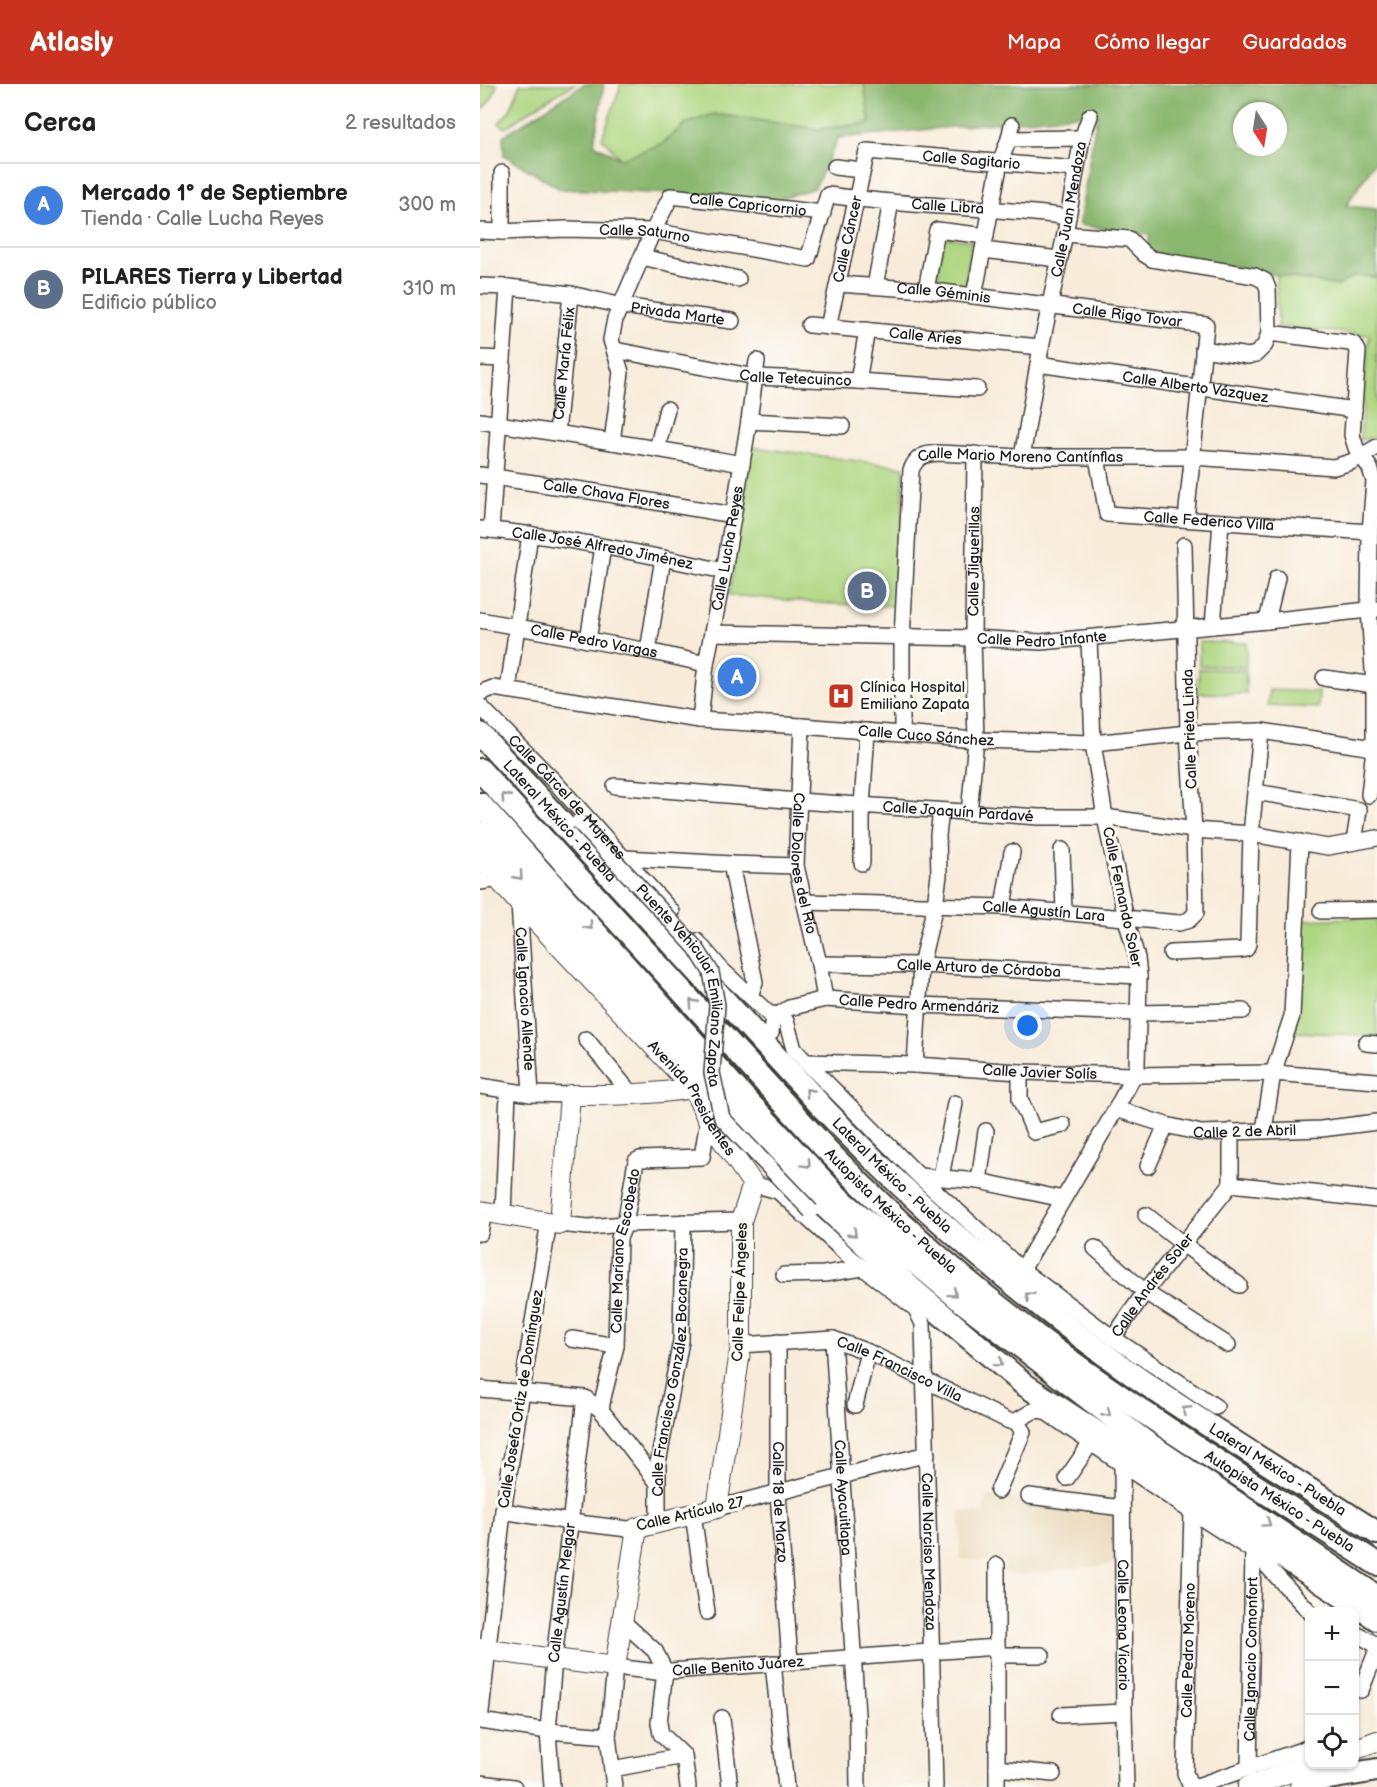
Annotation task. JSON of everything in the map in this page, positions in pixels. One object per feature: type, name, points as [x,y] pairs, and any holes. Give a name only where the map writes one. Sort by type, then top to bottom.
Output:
[{"type":"highway","name":"Lateral México - Puebla","points":[[480,734],[832,1117],[931,1214],[1053,1315],[1135,1376],[1377,1533]]},
{"type":"highway","name":"Autopista México - Puebla","points":[[480,770],[825,1148],[866,1190],[924,1243],[1019,1323],[1098,1381],[1377,1564]]},
{"type":"highway","name":"Autopista México - Puebla","points":[[480,804],[738,1091],[840,1199],[963,1302],[1144,1442],[1377,1597]]},
{"type":"highway","points":[[480,833],[795,1178],[926,1311],[1025,1385],[1377,1619]]},
{"type":"highway","points":[[1321,1771],[1377,1770]]},
{"type":"main road","name":"Avenida Presidentes","points":[[480,858],[490,880],[519,903],[693,1088],[707,1118],[753,1184]]},
{"type":"main road","points":[[570,1095],[632,1095],[666,1093],[693,1088]]},
{"type":"main road","name":"Calle Josefa Ortiz de Domínguez","points":[[554,1222],[570,1095]]},
{"type":"main road","name":"Calle Felipe Ángeles","points":[[717,1508],[741,1345],[741,1221],[753,1184]]},
{"type":"main road","points":[[489,1212],[554,1222]]},
{"type":"main road","name":"Calle Artículo 27","points":[[637,1528],[717,1508]]},
{"type":"main road","points":[[615,1666],[637,1528]]},
{"type":"main road","points":[[1288,1560],[1322,1591],[1344,1607]]},
{"type":"main road","points":[[1359,1618],[1377,1631]]},
{"type":"main road","name":"Calle Benito Juárez","points":[[484,1650],[615,1666]]},
{"type":"main road","points":[[1359,1748],[1377,1741]]},
{"type":"main road","points":[[1248,1778],[1321,1771],[1377,1762]]},
{"type":"main road","points":[[1300,1787],[1321,1771]]},
{"type":"street","name":"Calle Juan Mendoza","points":[[1022,457],[1082,138],[1090,116]]},
{"type":"street","points":[[974,296],[1000,162],[1010,132],[1082,138]]},
{"type":"street","name":"Calle Sagitario","points":[[867,151],[1077,169]]},
{"type":"street","name":"Calle Cáncer","points":[[828,327],[867,151]]},
{"type":"street","points":[[835,167],[862,170]]},
{"type":"street","points":[[502,172],[502,232]]},
{"type":"street","name":"Calle Libra","points":[[823,213],[828,195],[1068,216]]},
{"type":"street","name":"Calle Capricornio","points":[[653,231],[672,196],[823,213]]},
{"type":"street","points":[[875,286],[891,202]]},
{"type":"street","name":"Calle Saturno","points":[[480,231],[566,229],[653,231],[808,259],[823,213]]},
{"type":"street","points":[[926,290],[937,230],[1059,259]]},
{"type":"street","points":[[612,442],[621,372],[611,340],[615,318],[653,231]]},
{"type":"street","points":[[1065,234],[1130,239],[1152,259],[1255,276],[1265,281],[1268,289],[1269,333],[1265,345],[1256,354],[1248,356],[1203,349],[1186,519]]},
{"type":"street","points":[[642,257],[738,279]]},
{"type":"street","name":"Calle Géminis","points":[[838,284],[926,290],[1050,305]]},
{"type":"street","name":"Privada Marte","points":[[480,286],[571,294],[622,306],[732,321]]},
{"type":"street","points":[[485,530],[487,476],[498,423],[508,287]]},
{"type":"street","name":"Calle María Félix","points":[[557,433],[571,294]]},
{"type":"street","name":"Calle Rigo Tovar","points":[[1050,305],[1206,325],[1203,349]]},
{"type":"street","name":"Calle Aries","points":[[809,325],[1041,347]]},
{"type":"street","points":[[858,381],[867,330]]},
{"type":"street","points":[[1269,333],[1356,345],[1358,351],[1352,435],[1356,447],[1370,468],[1374,481],[1370,532],[1374,748],[1369,795]]},
{"type":"street","name":"Calle Tetecuinco","points":[[615,350],[858,381],[977,389]]},
{"type":"street","points":[[480,358],[503,359]]},
{"type":"street","name":"Calle Alberto Vázquez","points":[[1038,364],[1354,410]]},
{"type":"street","name":"Calle Lucha Reyes","points":[[700,720],[706,664],[724,572],[756,369]]},
{"type":"street","points":[[657,449],[667,409]]},
{"type":"street","points":[[480,421],[742,464]]},
{"type":"street","points":[[749,421],[842,426]]},
{"type":"street","name":"Calle Mario Moreno Cantínflas","points":[[902,734],[902,637],[911,470],[915,461],[926,454],[1022,457],[1193,457],[1334,467],[1351,462],[1377,447]]},
{"type":"street","name":"Calle Jilguerillas","points":[[969,813],[976,740],[973,638],[975,454]]},
{"type":"street","name":"Calle Federico Villa","points":[[1097,457],[1107,514],[1370,532]]},
{"type":"street","name":"Calle Chava Flores","points":[[487,476],[733,515]]},
{"type":"street","points":[[1213,626],[1221,522]]},
{"type":"street","name":"Calle José Alfredo Jiménez","points":[[485,530],[530,534],[663,558],[724,572]]},
{"type":"street","points":[[508,690],[530,534]]},
{"type":"street","name":"Calle Prieta Linda","points":[[1184,545],[1188,733],[1194,830]]},
{"type":"street","points":[[588,640],[603,548]]},
{"type":"street","points":[[648,651],[663,558]]},
{"type":"street","points":[[1267,621],[1277,578]]},
{"type":"street","name":"Calle Pedro Infante","points":[[712,633],[973,638],[1041,642],[1373,609]]},
{"type":"street","name":"Calle Pedro Vargas","points":[[480,620],[706,664]]},
{"type":"street","name":"Calle Fernando Soler","points":[[1022,1270],[1116,1109],[1137,1066],[1137,958],[1126,919],[1105,818],[1093,743],[1089,639]]},
{"type":"street","points":[[1324,678],[1374,685]]},
{"type":"street","name":"Calle Cuco Sánchez","points":[[480,693],[493,688],[700,720],[976,740],[1093,743],[1188,733],[1261,731],[1374,748]]},
{"type":"street","name":"Calle Cárcel de Mujeres","points":[[480,706],[555,782],[625,858],[721,969],[768,1013],[778,1015]]},
{"type":"street","name":"Calle Dolores del Río","points":[[802,726],[796,866],[825,999]]},
{"type":"street","points":[[862,863],[862,806],[867,731]]},
{"type":"street","points":[[1171,953],[1246,949],[1251,834],[1261,731]]},
{"type":"street","name":"Puente Vehicular Emiliano Zapata","points":[[555,782],[579,822],[696,948],[711,972],[717,1005],[712,1073],[723,1118],[805,1210]]},
{"type":"street","name":"Calle Joaquín Pardavé","points":[[615,786],[969,813],[1105,818],[1194,830],[1251,834],[1328,847],[1377,838]]},
{"type":"street","points":[[1256,792],[1359,810],[1354,842]]},
{"type":"street","points":[[915,1065],[921,965],[935,905],[939,874],[938,835],[941,811]]},
{"type":"street","name":"Calle Agustín Lara","points":[[804,902],[1003,906],[1179,923],[1189,921],[1196,913],[1194,830]]},
{"type":"street","points":[[1264,1130],[1273,1073],[1292,1016],[1300,842]]},
{"type":"street","points":[[1062,850],[1064,912]]},
{"type":"street","points":[[1003,906],[1012,852]]},
{"type":"street","points":[[625,858],[796,866]]},
{"type":"street","points":[[731,864],[755,982],[750,996]]},
{"type":"street","name":"Calle Ignacio Allende","points":[[519,903],[531,1094]]},
{"type":"street","points":[[1321,911],[1377,910]]},
{"type":"street","name":"Calle Arturo de Córdoba","points":[[819,964],[921,965],[1138,976]]},
{"type":"street","name":"Calle Pedro Armendáriz","points":[[778,1015],[789,1008],[825,999],[918,1005],[1137,1013],[1243,1011]]},
{"type":"street","points":[[771,1033],[772,1024],[778,1015]]},
{"type":"street","name":"Calle Andrés Soler","points":[[778,1015],[786,1021],[794,1049],[919,1176],[1022,1270],[1113,1338],[1145,1292],[1231,1184]]},
{"type":"street","points":[[586,1039],[632,1095]]},
{"type":"street","name":"Calle Javier Solís","points":[[806,1062],[1134,1075],[1273,1073],[1377,1080]]},
{"type":"street","points":[[1020,1072],[1020,1099],[1034,1132],[1063,1125]]},
{"type":"street","points":[[480,1086],[531,1094],[570,1095]]},
{"type":"street","points":[[480,1233],[489,1212],[508,1090]]},
{"type":"street","points":[[707,1118],[713,1099]]},
{"type":"street","points":[[941,1177],[955,1103]]},
{"type":"street","name":"Calle 2 de Abril","points":[[1116,1109],[1166,1125],[1201,1133],[1321,1128],[1377,1122]]},
{"type":"street","name":"Calle Mariano Escobedo","points":[[601,1410],[616,1346],[619,1238],[625,1224],[636,1161],[702,1157],[707,1118]]},
{"type":"street","points":[[1148,1166],[1166,1125]]},
{"type":"street","points":[[979,1181],[986,1131]]},
{"type":"street","points":[[1231,1131],[1231,1184],[1377,1200]]},
{"type":"street","points":[[919,1176],[979,1181],[1063,1199]]},
{"type":"street","points":[[753,1184],[778,1191],[805,1210],[836,1245],[863,1268],[916,1309],[926,1311]]},
{"type":"street","points":[[1146,1215],[1239,1285]]},
{"type":"street","points":[[554,1222],[588,1227],[741,1221]]},
{"type":"street","name":"Calle Josefa Ortiz de Domínguez","points":[[480,1721],[484,1650],[503,1511],[522,1391],[554,1222]]},
{"type":"street","name":"Calle Francisco González Bocanegra","points":[[658,1523],[658,1463],[681,1341],[683,1222]]},
{"type":"street","points":[[1095,1248],[1145,1292],[1228,1345]]},
{"type":"street","points":[[784,1275],[824,1274],[863,1268]]},
{"type":"street","name":"Calle Narciso Mendoza","points":[[926,1311],[923,1324],[935,1787]]},
{"type":"street","points":[[1113,1338],[1216,1407]]},
{"type":"street","name":"Calle Francisco Villa","points":[[741,1345],[832,1339],[868,1352],[1009,1421],[1016,1421]]},
{"type":"street","name":"Calle Ayacuitlapa","points":[[832,1339],[857,1715],[858,1787]]},
{"type":"street","points":[[572,1340],[616,1346]]},
{"type":"street","name":"Calle 18 de Marzo","points":[[778,1342],[778,1493],[790,1662]]},
{"type":"street","points":[[855,1404],[868,1352]]},
{"type":"street","points":[[480,1389],[585,1398],[601,1410],[657,1482]]},
{"type":"street","name":"Calle Agustín Melgar","points":[[552,1787],[548,1731],[554,1659],[585,1398]]},
{"type":"street","points":[[998,1491],[1023,1432],[1016,1421],[1033,1411],[1043,1410],[1253,1551],[1305,1607]]},
{"type":"street","points":[[1067,1478],[1091,1443]]},
{"type":"street","name":"Calle Artículo 27","points":[[717,1508],[927,1454]]},
{"type":"street","name":"Calle Leona Vicario","points":[[1122,1465],[1126,1787]]},
{"type":"street","points":[[1029,1496],[1122,1508]]},
{"type":"street","name":"Calle Artículo 27","points":[[503,1511],[570,1522],[637,1528]]},
{"type":"street","name":"Calle Pedro Moreno","points":[[1192,1512],[1185,1773],[1192,1787]]},
{"type":"street","points":[[693,1514],[707,1612]]},
{"type":"street","name":"Calle Ignacio Comonfort","points":[[1248,1778],[1253,1551]]},
{"type":"street","points":[[997,1565],[997,1787]]},
{"type":"street","points":[[622,1621],[655,1651],[665,1671],[659,1723],[661,1734],[684,1756],[688,1787]]},
{"type":"street","points":[[1359,1636],[1377,1645]]},
{"type":"street","points":[[1360,1690],[1377,1650]]},
{"type":"street","name":"Calle Benito Juárez","points":[[615,1666],[665,1671],[933,1651],[997,1651],[1042,1655]]},
{"type":"street","points":[[773,1663],[786,1787]]},
{"type":"street","points":[[614,1787],[608,1736],[615,1666]]},
{"type":"street","points":[[1061,1715],[1124,1712]]},
{"type":"street","points":[[722,1718],[730,1787]]},
{"type":"street","points":[[480,1721],[548,1731],[608,1736]]},
{"type":"street","points":[[1192,1787],[1248,1778],[1305,1750]]},
{"type":"street","points":[[612,1769],[684,1756]]},
{"type":"street","points":[[997,1768],[1053,1774]]},
{"type":"street","points":[[480,1783],[514,1787]]},
{"type":"shaded area","points":[[987,1496],[1115,1510],[1115,1564],[1017,1575],[1004,1573],[1004,1561],[960,1559],[960,1511],[983,1513]]},
{"type":"green space","points":[[480,84],[497,84],[491,99],[480,111]]},
{"type":"green space","points":[[520,84],[575,84],[505,128],[499,123],[510,110]]},
{"type":"green space","points":[[584,84],[604,84],[594,144],[621,159],[663,143],[685,124],[714,114],[819,129],[870,123],[864,84],[1377,84],[1377,159],[1346,206],[1377,209],[1377,277],[1355,276],[1338,286],[1147,252],[1150,235],[1079,225],[1097,113],[838,138],[815,188],[765,203],[674,194],[560,189],[504,155],[503,136]]},
{"type":"green space","points":[[620,84],[864,84],[870,123],[819,129],[714,114],[685,124],[663,143],[621,159],[602,138]]},
{"type":"green space","points":[[943,237],[972,241],[965,285],[937,281]]},
{"type":"green space","points":[[1276,274],[1338,286],[1355,276],[1377,277],[1377,438],[1360,440],[1369,335],[1278,327]]},
{"type":"green space","points":[[752,447],[904,467],[898,606],[833,604],[729,595]]},
{"type":"green space","points":[[1199,642],[1247,643],[1246,667],[1199,666]]},
{"type":"green space","points":[[1199,669],[1246,670],[1246,694],[1198,693]]},
{"type":"green space","points":[[1269,690],[1319,692],[1318,708],[1268,706]]},
{"type":"green space","points":[[1377,917],[1377,1036],[1295,1032],[1304,920]]},
{"type":"place","name":"PILARES Tierra y Libertad","points":[[867,591]]},
{"type":"place","name":"Mercado 1° de Septiembre","points":[[737,677]]},
{"type":"place","name":"Clínica Hospital Emiliano Zapata","points":[[841,696]]}]
